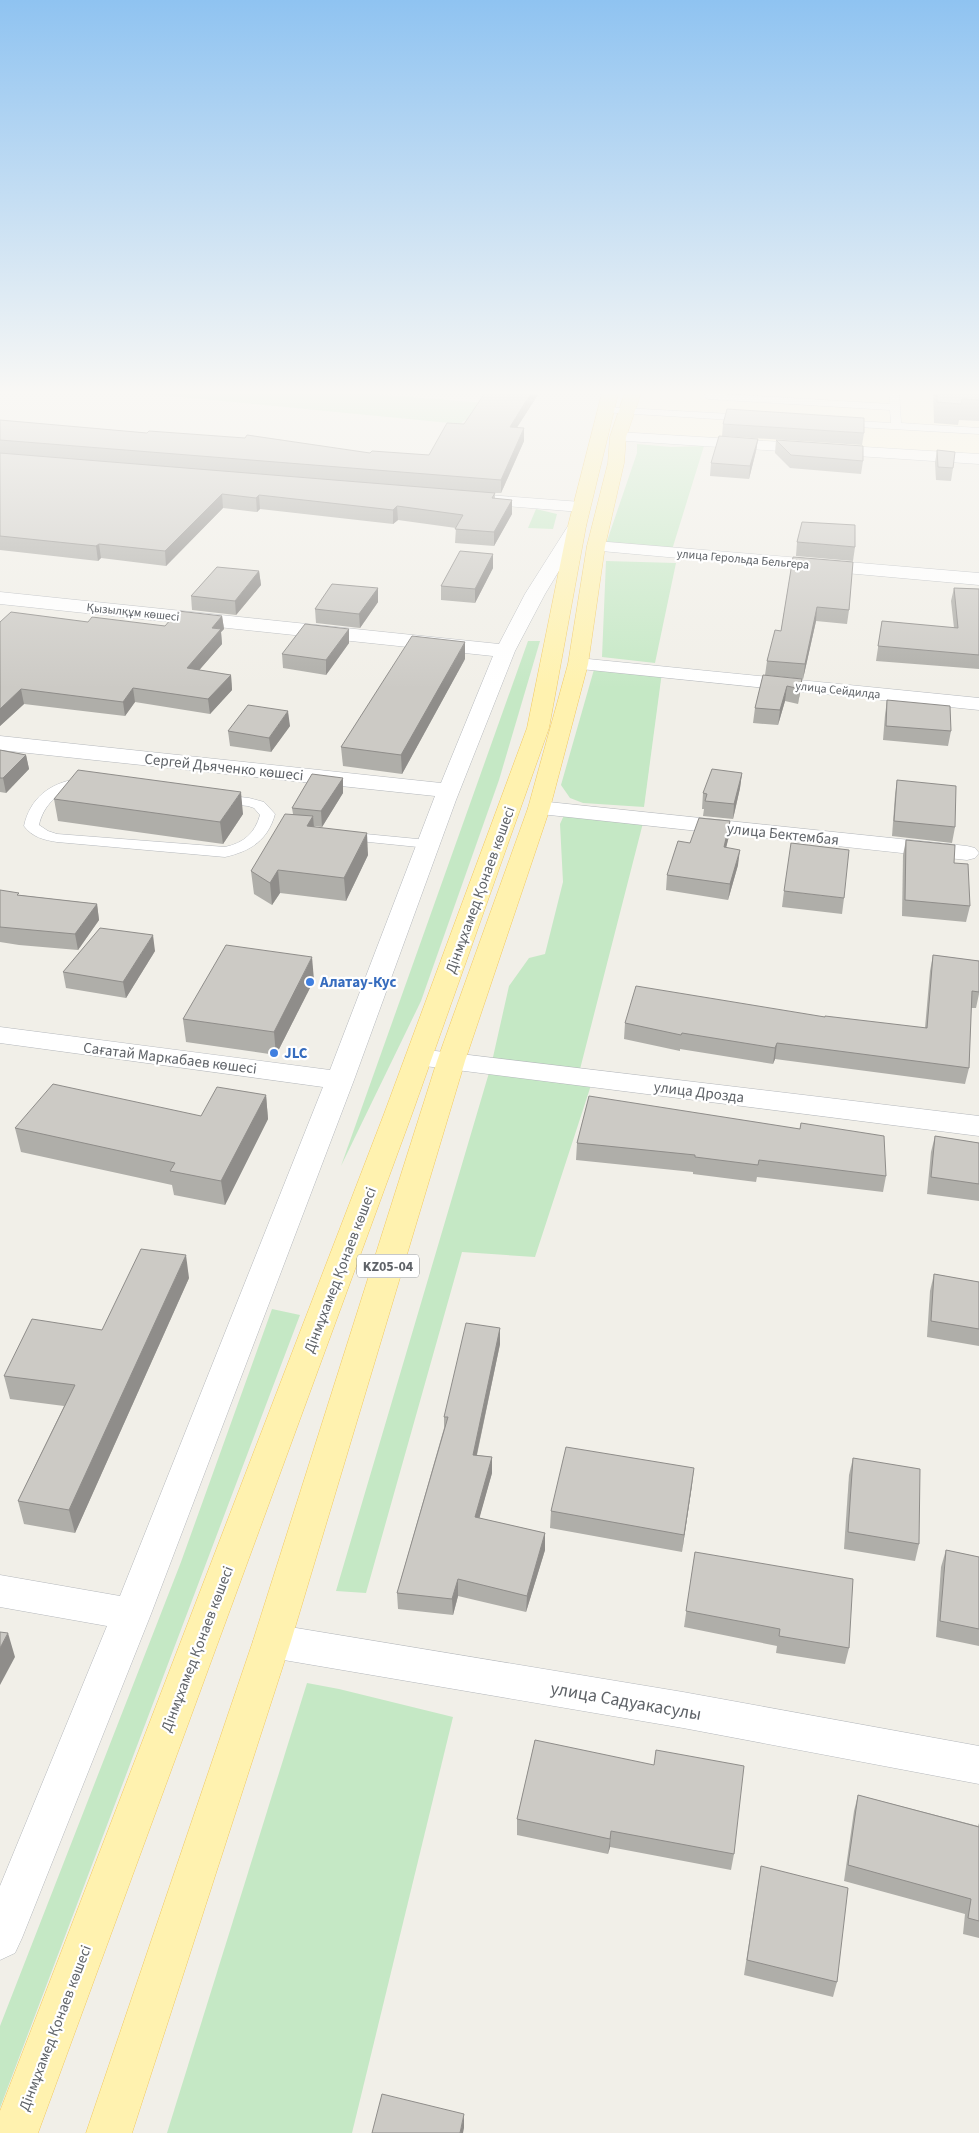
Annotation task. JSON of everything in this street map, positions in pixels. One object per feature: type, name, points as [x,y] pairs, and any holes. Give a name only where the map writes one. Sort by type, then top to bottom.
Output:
[{"type":"main road","name":"Дінмұхамед Қонаев көшесі","points":[[16,2133],[419,1058],[538,728],[578,521],[589,490]]},
{"type":"main road","name":"Дінмұхамед Қонаев көшесі","points":[[109,2133],[272,1640],[451,1061],[539,808],[578,664],[578,521],[599,490]]},
{"type":"street","name":"улица Герольда Бельгера","points":[[458,497],[578,521],[979,580]]},
{"type":"street","points":[[0,1938],[132,1614],[340,1080],[428,844],[505,651],[535,594],[578,521]]},
{"type":"street","name":"Қызылқұм көшесі","points":[[0,598],[505,651]]},
{"type":"street","name":"улица Сейдилда","points":[[578,664],[979,704]]},
{"type":"street","name":"Сергей Дьяченко көшесі","points":[[0,742],[449,791]]},
{"type":"street","name":"улица Бектембая","points":[[539,808],[967,853]]},
{"type":"street","name":"Сағатай Маркабаев көшесі","points":[[0,1035],[340,1080]]},
{"type":"street","name":"улица Дрозда","points":[[419,1058],[979,1126]]},
{"type":"street","points":[[0,1590],[132,1614]]},
{"type":"street","name":"улица Садуакасулы","points":[[272,1640],[684,1710],[979,1765]]},
{"type":"lane","points":[[77,783],[249,802],[265,809],[268,814],[270,828],[248,845],[238,850],[225,852],[52,837],[37,832],[31,826],[31,819],[51,793],[59,787],[77,783]]},
{"type":"lane","points":[[331,834],[428,844]]},
{"type":"green space","points":[[625,490],[691,490],[671,553],[605,547]]},
{"type":"green space","points":[[536,509],[557,514],[553,529],[528,528]]},
{"type":"green space","points":[[606,561],[676,563],[655,663],[602,657]]},
{"type":"green space","points":[[528,641],[540,641],[499,780],[421,1001],[341,1166]]},
{"type":"green space","points":[[595,666],[662,672],[644,807],[583,803],[570,798],[561,785]]},
{"type":"green space","points":[[566,811],[644,819],[578,1077],[593,1079],[535,1257],[462,1252],[366,1593],[336,1591],[491,1066],[509,986],[529,958],[545,954],[563,882],[560,824]]},
{"type":"green space","points":[[272,1309],[300,1315],[0,2108],[0,2026],[181,1562]]},
{"type":"green space","points":[[307,1683],[453,1717],[352,2133],[167,2133]]},
{"type":"building","points":[[0,490],[452,490],[495,493],[492,498],[512,500],[494,532],[455,529],[463,515],[397,506],[393,510],[259,495],[256,498],[222,494],[165,551],[0,536]]},
{"type":"building","points":[[802,522],[855,525],[855,547],[797,542]]},
{"type":"building","points":[[460,551],[493,554],[475,589],[441,586]]},
{"type":"building","points":[[793,557],[853,562],[849,610],[817,607],[805,664],[767,661],[775,630],[781,631]]},
{"type":"building","points":[[217,567],[259,571],[235,601],[191,596]]},
{"type":"building","points":[[332,584],[378,588],[359,614],[315,609]]},
{"type":"building","points":[[954,588],[979,589],[979,655],[878,646],[882,621],[958,628]]},
{"type":"building","points":[[178,611],[222,616],[212,628],[221,629],[187,668],[231,675],[208,699],[133,688],[123,702],[21,689],[0,709],[0,622],[11,612],[88,622],[92,617],[165,626]]},
{"type":"building","points":[[305,624],[349,629],[326,660],[282,654]]},
{"type":"building","points":[[412,636],[465,642],[401,755],[341,747]]},
{"type":"building","points":[[763,675],[802,679],[800,689],[787,686],[780,710],[755,708]]},
{"type":"building","points":[[887,700],[950,706],[951,731],[886,726]]},
{"type":"building","points":[[248,705],[288,711],[269,738],[228,731]]},
{"type":"building","points":[[0,750],[26,755],[3,778],[0,778]]},
{"type":"building","points":[[712,769],[742,773],[734,804],[705,801],[707,794],[703,793]]},
{"type":"building","points":[[78,770],[241,792],[220,822],[54,799]]},
{"type":"building","points":[[312,774],[343,778],[321,811],[292,808]]},
{"type":"building","points":[[897,780],[956,786],[955,827],[894,821]]},
{"type":"building","points":[[285,814],[313,816],[307,826],[367,833],[344,878],[278,870],[270,883],[251,871]]},
{"type":"building","points":[[699,818],[730,821],[724,847],[740,850],[730,884],[667,875],[678,841],[690,843]]},
{"type":"building","points":[[906,840],[955,845],[954,863],[968,864],[970,906],[905,900]]},
{"type":"building","points":[[791,843],[849,850],[844,898],[784,891]]},
{"type":"building","points":[[0,890],[19,893],[17,895],[97,904],[75,934],[0,927]]},
{"type":"building","points":[[100,928],[153,935],[123,982],[63,972]]},
{"type":"building","points":[[226,945],[312,957],[274,1032],[183,1019]]},
{"type":"building","points":[[933,955],[979,961],[979,992],[972,991],[969,1068],[777,1043],[775,1048],[682,1033],[681,1035],[625,1023],[636,986],[825,1017],[927,1028]]},
{"type":"building","points":[[53,1084],[201,1116],[217,1087],[266,1095],[221,1181],[170,1171],[175,1163],[15,1128]]},
{"type":"building","points":[[589,1096],[800,1129],[801,1123],[884,1136],[886,1176],[759,1160],[758,1165],[695,1157],[695,1155],[577,1143]]},
{"type":"building","points":[[935,1136],[979,1143],[979,1184],[931,1177]]},
{"type":"building","points":[[141,1249],[186,1255],[69,1510],[18,1501],[75,1385],[4,1376],[32,1319],[102,1330]]},
{"type":"building","points":[[934,1274],[979,1282],[979,1329],[931,1321]]},
{"type":"building","points":[[466,1323],[500,1328],[473,1455],[492,1457],[475,1517],[545,1533],[527,1596],[458,1579],[452,1599],[397,1593],[448,1417],[444,1417]]},
{"type":"building","points":[[566,1447],[694,1468],[684,1535],[551,1511]]},
{"type":"building","points":[[853,1458],[920,1469],[919,1544],[848,1532]]},
{"type":"building","points":[[946,1550],[979,1557],[979,1629],[940,1621]]},
{"type":"building","points":[[695,1552],[853,1579],[849,1648],[779,1636],[780,1629],[686,1611]]},
{"type":"building","points":[[0,1632],[8,1633],[0,1648]]},
{"type":"building","points":[[535,1740],[654,1765],[656,1750],[744,1766],[734,1854],[611,1831],[610,1839],[517,1819]]},
{"type":"building","points":[[858,1795],[979,1827],[979,1921],[968,1918],[971,1899],[848,1865]]},
{"type":"building","points":[[761,1866],[848,1888],[837,1982],[747,1960]]},
{"type":"building","points":[[382,2094],[464,2114],[460,2133],[372,2133]]},
{"type":"place","name":"Алатау-Кус","points":[[310,982]]},
{"type":"place","name":"JLC","points":[[274,1053]]}]
